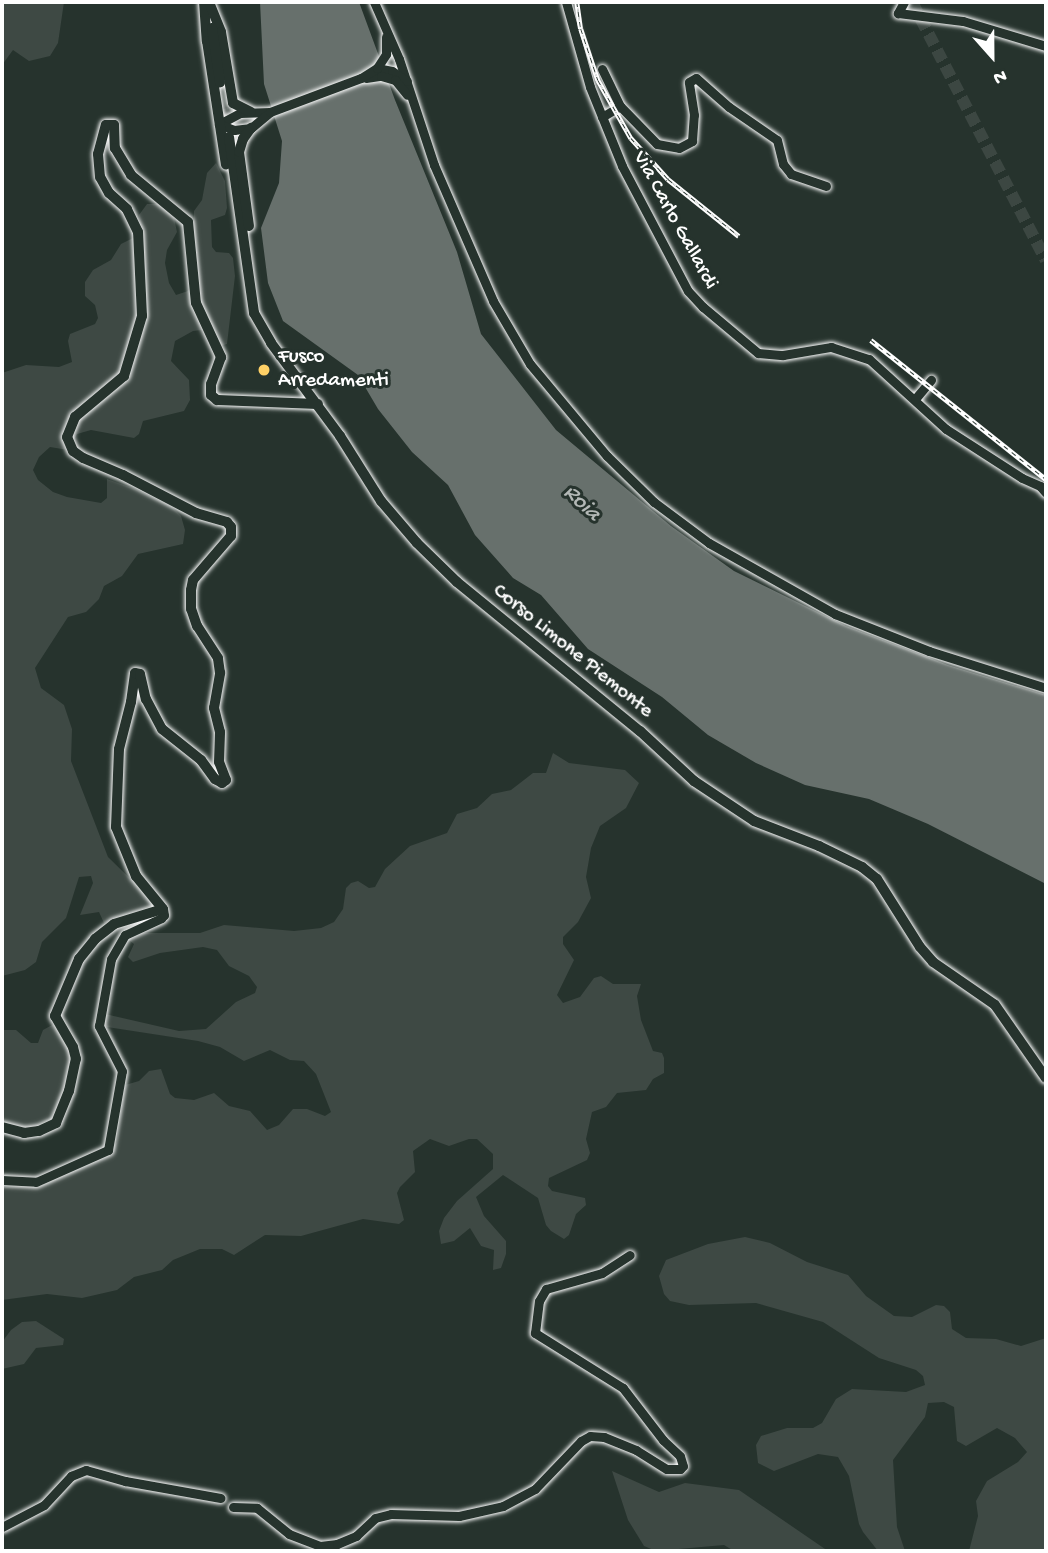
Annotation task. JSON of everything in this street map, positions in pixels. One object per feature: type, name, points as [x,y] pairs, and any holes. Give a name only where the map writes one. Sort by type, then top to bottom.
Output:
[{"type":"main road","points":[[206,2],[223,109]]},
{"type":"main road","points":[[206,2],[221,32],[231,97],[244,111]]},
{"type":"main road","points":[[206,2],[219,124],[234,205],[242,279],[250,302]]},
{"type":"main road","points":[[2,1127],[24,1133],[39,1131],[56,1123],[69,1091],[76,1059],[73,1047],[55,1016],[79,959],[95,939],[114,924],[163,909],[136,876],[116,827],[119,749],[131,702],[133,674],[138,672],[146,699],[162,729],[201,760],[215,779],[222,783],[226,780],[219,762],[220,732],[214,708],[220,673],[218,658],[197,626],[191,609],[191,590],[193,580],[232,533],[228,522],[174,503],[123,475],[83,458],[69,446],[69,428],[75,417],[124,376],[142,316],[138,232],[127,209],[109,193],[100,177],[98,154],[106,125],[114,125],[115,148],[131,175],[188,222],[196,303],[221,357],[209,392],[213,398],[318,404]]},
{"type":"main road","points":[[245,133],[239,152],[248,217],[252,273],[250,302]]},
{"type":"main road","name":"Corso Limone Piemonte","points":[[229,136],[250,302],[261,327],[318,404],[381,501],[457,582],[640,731],[694,781],[754,821],[819,846],[862,867],[877,879],[920,947],[933,962],[995,1004],[1046,1078]]},
{"type":"street","points":[[374,2],[399,60],[412,102],[469,248],[493,301],[530,364],[599,446],[654,502],[709,543],[753,571],[835,614],[929,651],[1046,688]]},
{"type":"street","name":"Via Carlo Gallardi","points":[[566,2],[601,117],[622,166],[688,291],[702,307],[758,353],[783,355],[831,347],[853,352],[876,363],[946,429],[1022,478],[1040,486],[1046,493]]},
{"type":"street","points":[[904,2],[898,13],[963,21],[1002,35],[1046,46]]},
{"type":"street","points":[[379,72],[386,54],[386,32]]},
{"type":"street","points":[[393,76],[399,60]]},
{"type":"street","points":[[602,69],[620,106],[657,144],[683,147],[693,139],[694,115],[689,82],[696,78],[729,107],[777,140],[783,164],[790,174],[826,186]]},
{"type":"street","points":[[219,124],[245,133],[270,112],[379,72],[407,81]]},
{"type":"street","points":[[393,76],[412,102]]},
{"type":"street","points":[[601,117],[620,106]]},
{"type":"street","points":[[219,124],[244,111],[270,112]]},
{"type":"street","points":[[915,399],[931,380]]},
{"type":"street","points":[[2,1180],[36,1182],[108,1150],[122,1071],[99,1026],[111,959],[125,935],[161,918],[164,915],[163,909]]},
{"type":"street","points":[[233,1507],[257,1508],[289,1534],[320,1546],[356,1536],[375,1518],[391,1514],[459,1516],[503,1506],[535,1489],[581,1441],[590,1436],[604,1437],[636,1450],[667,1469],[680,1469],[683,1466],[680,1456],[663,1440],[624,1388],[572,1353],[534,1333],[539,1301],[546,1289],[602,1273],[629,1255]]},
{"type":"street","points":[[2,1527],[44,1505],[71,1476],[86,1470],[125,1481],[220,1498]]},
{"type":"shaded area","points":[[2,2],[64,2],[58,43],[50,56],[29,61],[13,50],[2,65]]},
{"type":"shaded area","points":[[216,163],[225,181],[227,208],[225,215],[211,220],[212,247],[216,252],[229,253],[233,258],[235,276],[227,344],[220,346],[210,329],[193,331],[175,341],[171,361],[189,380],[190,400],[184,411],[143,421],[139,434],[134,438],[91,430],[77,434],[68,450],[50,447],[39,457],[33,470],[38,480],[53,492],[67,497],[101,503],[107,498],[107,479],[135,489],[172,507],[181,516],[185,530],[183,544],[138,554],[122,576],[104,586],[99,599],[86,612],[68,617],[35,668],[41,688],[64,705],[72,729],[71,761],[108,857],[156,904],[104,923],[99,912],[80,915],[93,883],[91,876],[79,877],[66,918],[42,942],[36,962],[25,970],[2,976],[2,373],[26,365],[59,367],[72,362],[68,341],[70,334],[95,324],[98,318],[95,305],[85,296],[85,282],[93,270],[111,260],[121,244],[141,234],[139,215],[147,204],[160,204],[174,218],[177,232],[167,250],[165,263],[169,283],[176,295],[188,291],[193,286],[194,211],[202,200],[207,173]]},
{"type":"shaded area","points":[[553,753],[569,763],[625,770],[639,783],[626,808],[600,826],[591,848],[586,877],[591,898],[578,922],[563,937],[563,944],[574,960],[557,995],[563,1003],[580,997],[594,978],[601,976],[613,984],[641,984],[637,996],[641,1020],[653,1051],[662,1053],[664,1058],[664,1073],[653,1079],[646,1090],[617,1093],[606,1107],[592,1112],[586,1139],[590,1153],[587,1160],[549,1178],[548,1186],[552,1191],[585,1198],[586,1205],[576,1214],[569,1235],[564,1239],[551,1231],[546,1225],[538,1198],[503,1175],[476,1197],[484,1216],[506,1241],[506,1254],[501,1268],[493,1270],[494,1250],[481,1246],[470,1228],[454,1241],[441,1244],[439,1231],[444,1218],[457,1201],[493,1169],[493,1154],[477,1139],[449,1146],[430,1139],[413,1151],[415,1172],[397,1193],[404,1220],[399,1224],[363,1219],[301,1236],[265,1235],[234,1255],[222,1249],[200,1249],[173,1260],[162,1270],[134,1277],[117,1290],[82,1298],[47,1294],[2,1300],[2,1187],[39,1187],[109,1154],[117,1142],[125,1085],[139,1081],[149,1071],[161,1069],[170,1094],[175,1098],[194,1100],[214,1093],[229,1106],[250,1111],[267,1130],[279,1125],[293,1109],[307,1109],[325,1116],[331,1112],[316,1074],[304,1061],[290,1060],[270,1050],[244,1061],[220,1047],[198,1041],[107,1027],[103,1020],[105,1014],[179,1031],[206,1029],[236,1002],[255,993],[257,987],[249,976],[229,966],[217,950],[203,947],[160,953],[133,962],[128,957],[134,944],[128,939],[141,933],[200,933],[224,925],[294,931],[321,928],[334,922],[343,909],[346,888],[351,883],[358,881],[369,888],[375,887],[385,869],[410,846],[447,833],[457,814],[477,808],[492,794],[511,790],[533,773],[546,773]]},
{"type":"shaded area","points":[[54,1024],[73,1058],[56,1117],[27,1129],[2,1123],[2,1030],[16,1030],[31,1043],[38,1043],[43,1030]]},
{"type":"shaded area","points":[[745,1237],[770,1243],[807,1262],[848,1275],[866,1296],[894,1316],[912,1317],[936,1305],[944,1306],[950,1312],[952,1329],[966,1338],[996,1339],[1021,1346],[1046,1338],[1046,1551],[969,1551],[978,1516],[976,1501],[987,1481],[1018,1462],[1027,1452],[1015,1438],[997,1428],[966,1446],[957,1441],[954,1407],[944,1402],[928,1403],[925,1417],[893,1460],[897,1527],[905,1551],[878,1551],[863,1532],[849,1476],[838,1457],[818,1454],[774,1471],[758,1463],[756,1445],[761,1436],[787,1428],[813,1428],[822,1423],[836,1399],[852,1389],[906,1392],[925,1385],[923,1376],[916,1370],[879,1358],[823,1322],[756,1303],[689,1305],[670,1301],[664,1294],[659,1276],[666,1260],[708,1244]]},
{"type":"shaded area","points":[[36,1321],[64,1339],[63,1345],[36,1348],[24,1364],[2,1369],[2,1342],[11,1330],[22,1322]]},
{"type":"shaded area","points":[[612,1471],[659,1492],[685,1483],[739,1490],[828,1551],[734,1551],[724,1545],[656,1551],[644,1546],[628,1520]]},
{"type":"water","name":"Roia","points":[[260,2],[359,2],[395,100],[457,252],[481,334],[556,430],[671,526],[734,571],[846,626],[948,665],[1046,695],[1046,884],[928,824],[869,799],[805,785],[756,763],[708,735],[662,697],[588,649],[541,595],[513,578],[475,535],[448,485],[412,452],[378,409],[358,375],[283,321],[268,283],[261,228],[279,183],[282,141],[264,84]]},
{"type":"tunnel","points":[[912,2],[1046,260]]},
{"type":"tunnel","points":[[223,109],[228,130]]},
{"type":"railway","points":[[577,2],[581,29],[598,80],[631,138],[668,179],[739,236]]},
{"type":"railway","points":[[871,340],[1046,479]]},
{"type":"place","name":"Fusco Arredamenti","points":[[264,370]]}]
